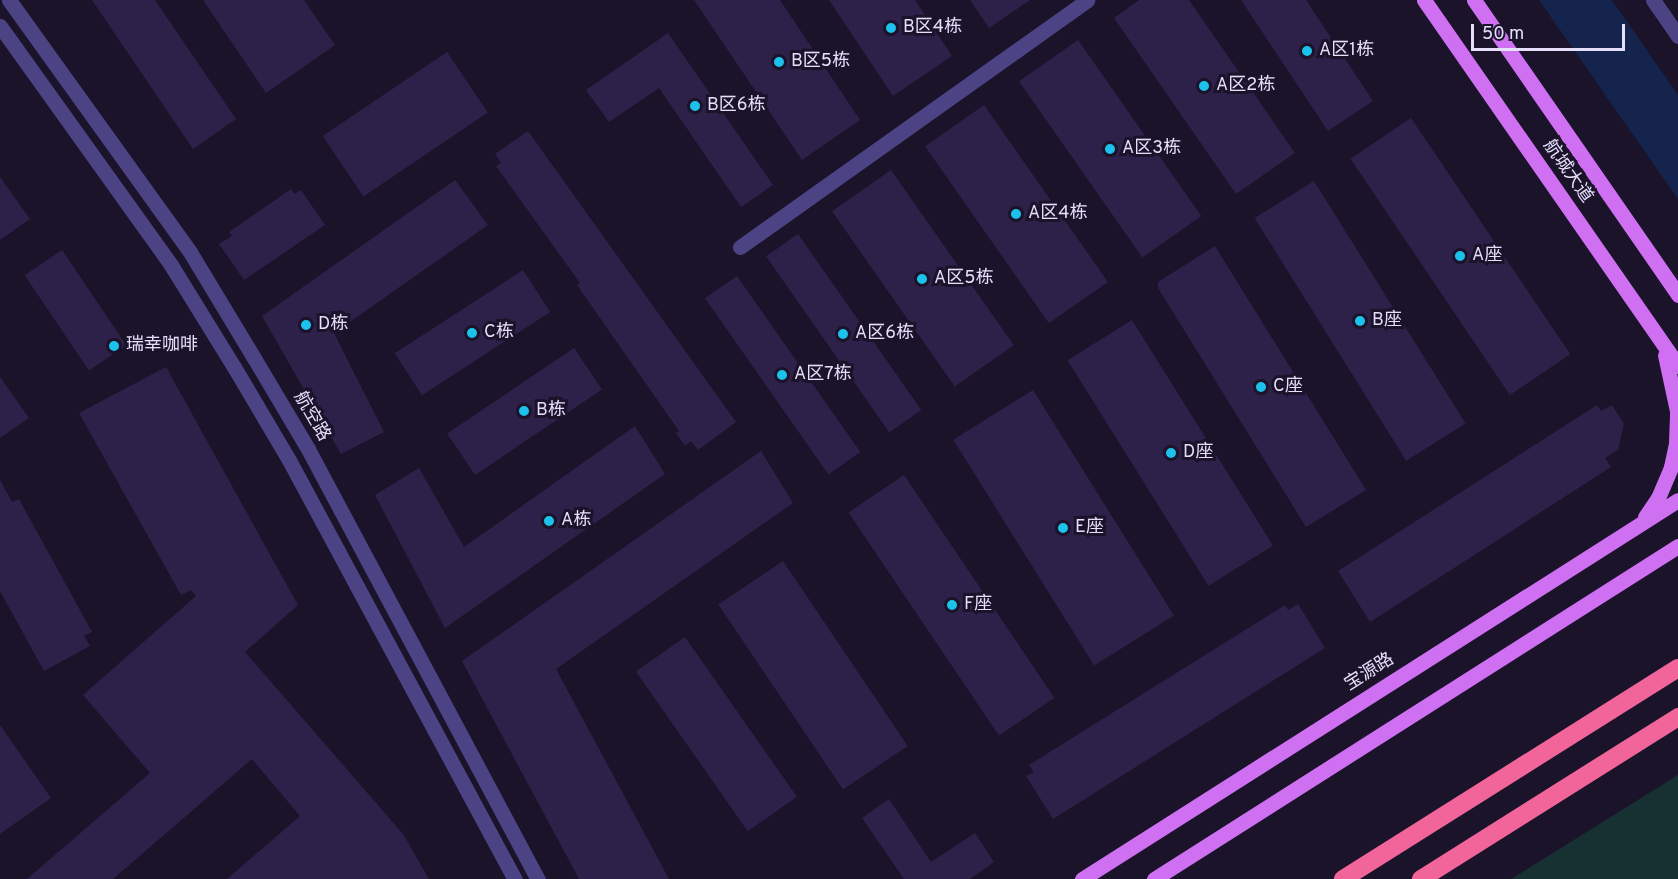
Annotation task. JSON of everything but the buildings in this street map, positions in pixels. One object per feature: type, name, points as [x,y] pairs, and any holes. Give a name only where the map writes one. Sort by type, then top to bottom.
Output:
[{"type":"highway","points":[[1343,879],[1678,668]]},
{"type":"highway","points":[[1421,879],[1678,717]]},
{"type":"main road","name":"航城大道","points":[[1424,0],[1678,366]]},
{"type":"main road","name":"航城大道","points":[[1474,0],[1678,295]]},
{"type":"main road","points":[[1641,523],[1658,498],[1671,467],[1676,442],[1677,411],[1672,378],[1662,343]]},
{"type":"main road","name":"宝源路","points":[[1082,879],[1678,500]]},
{"type":"main road","points":[[1154,879],[1678,546]]},
{"type":"street","name":"航空路","points":[[9,0],[190,252],[249,348],[308,449],[538,879]]},
{"type":"street","points":[[740,247],[1087,0]]},
{"type":"street","points":[[1653,0],[1678,36]]},
{"type":"street","points":[[0,26],[171,266],[234,367],[289,460],[515,879]]},
{"type":"green space","points":[[1678,775],[1678,879],[1511,879]]},
{"type":"water","points":[[1539,0],[1612,0],[1678,95],[1678,199]]},
{"type":"place","name":"B区4栋","points":[[891,28]]},
{"type":"place","name":"A区1栋","points":[[1307,51]]},
{"type":"place","name":"B区5栋","points":[[779,62]]},
{"type":"place","name":"A区2栋","points":[[1204,86]]},
{"type":"place","name":"B区6栋","points":[[695,106]]},
{"type":"place","name":"A区3栋","points":[[1110,149]]},
{"type":"place","name":"A区4栋","points":[[1016,214]]},
{"type":"place","name":"A座","points":[[1460,256]]},
{"type":"place","name":"A区5栋","points":[[922,279]]},
{"type":"place","name":"B座","points":[[1360,321]]},
{"type":"place","name":"D栋","points":[[306,325]]},
{"type":"place","name":"C栋","points":[[472,333]]},
{"type":"place","name":"A区6栋","points":[[843,334]]},
{"type":"place","name":"瑞幸咖啡","points":[[114,346]]},
{"type":"place","name":"A区7栋","points":[[782,375]]},
{"type":"place","name":"C座","points":[[1261,387]]},
{"type":"place","name":"B栋","points":[[524,411]]},
{"type":"place","name":"D座","points":[[1171,453]]},
{"type":"place","name":"A栋","points":[[549,521]]},
{"type":"place","name":"E座","points":[[1063,528]]},
{"type":"place","name":"F座","points":[[952,605]]}]
